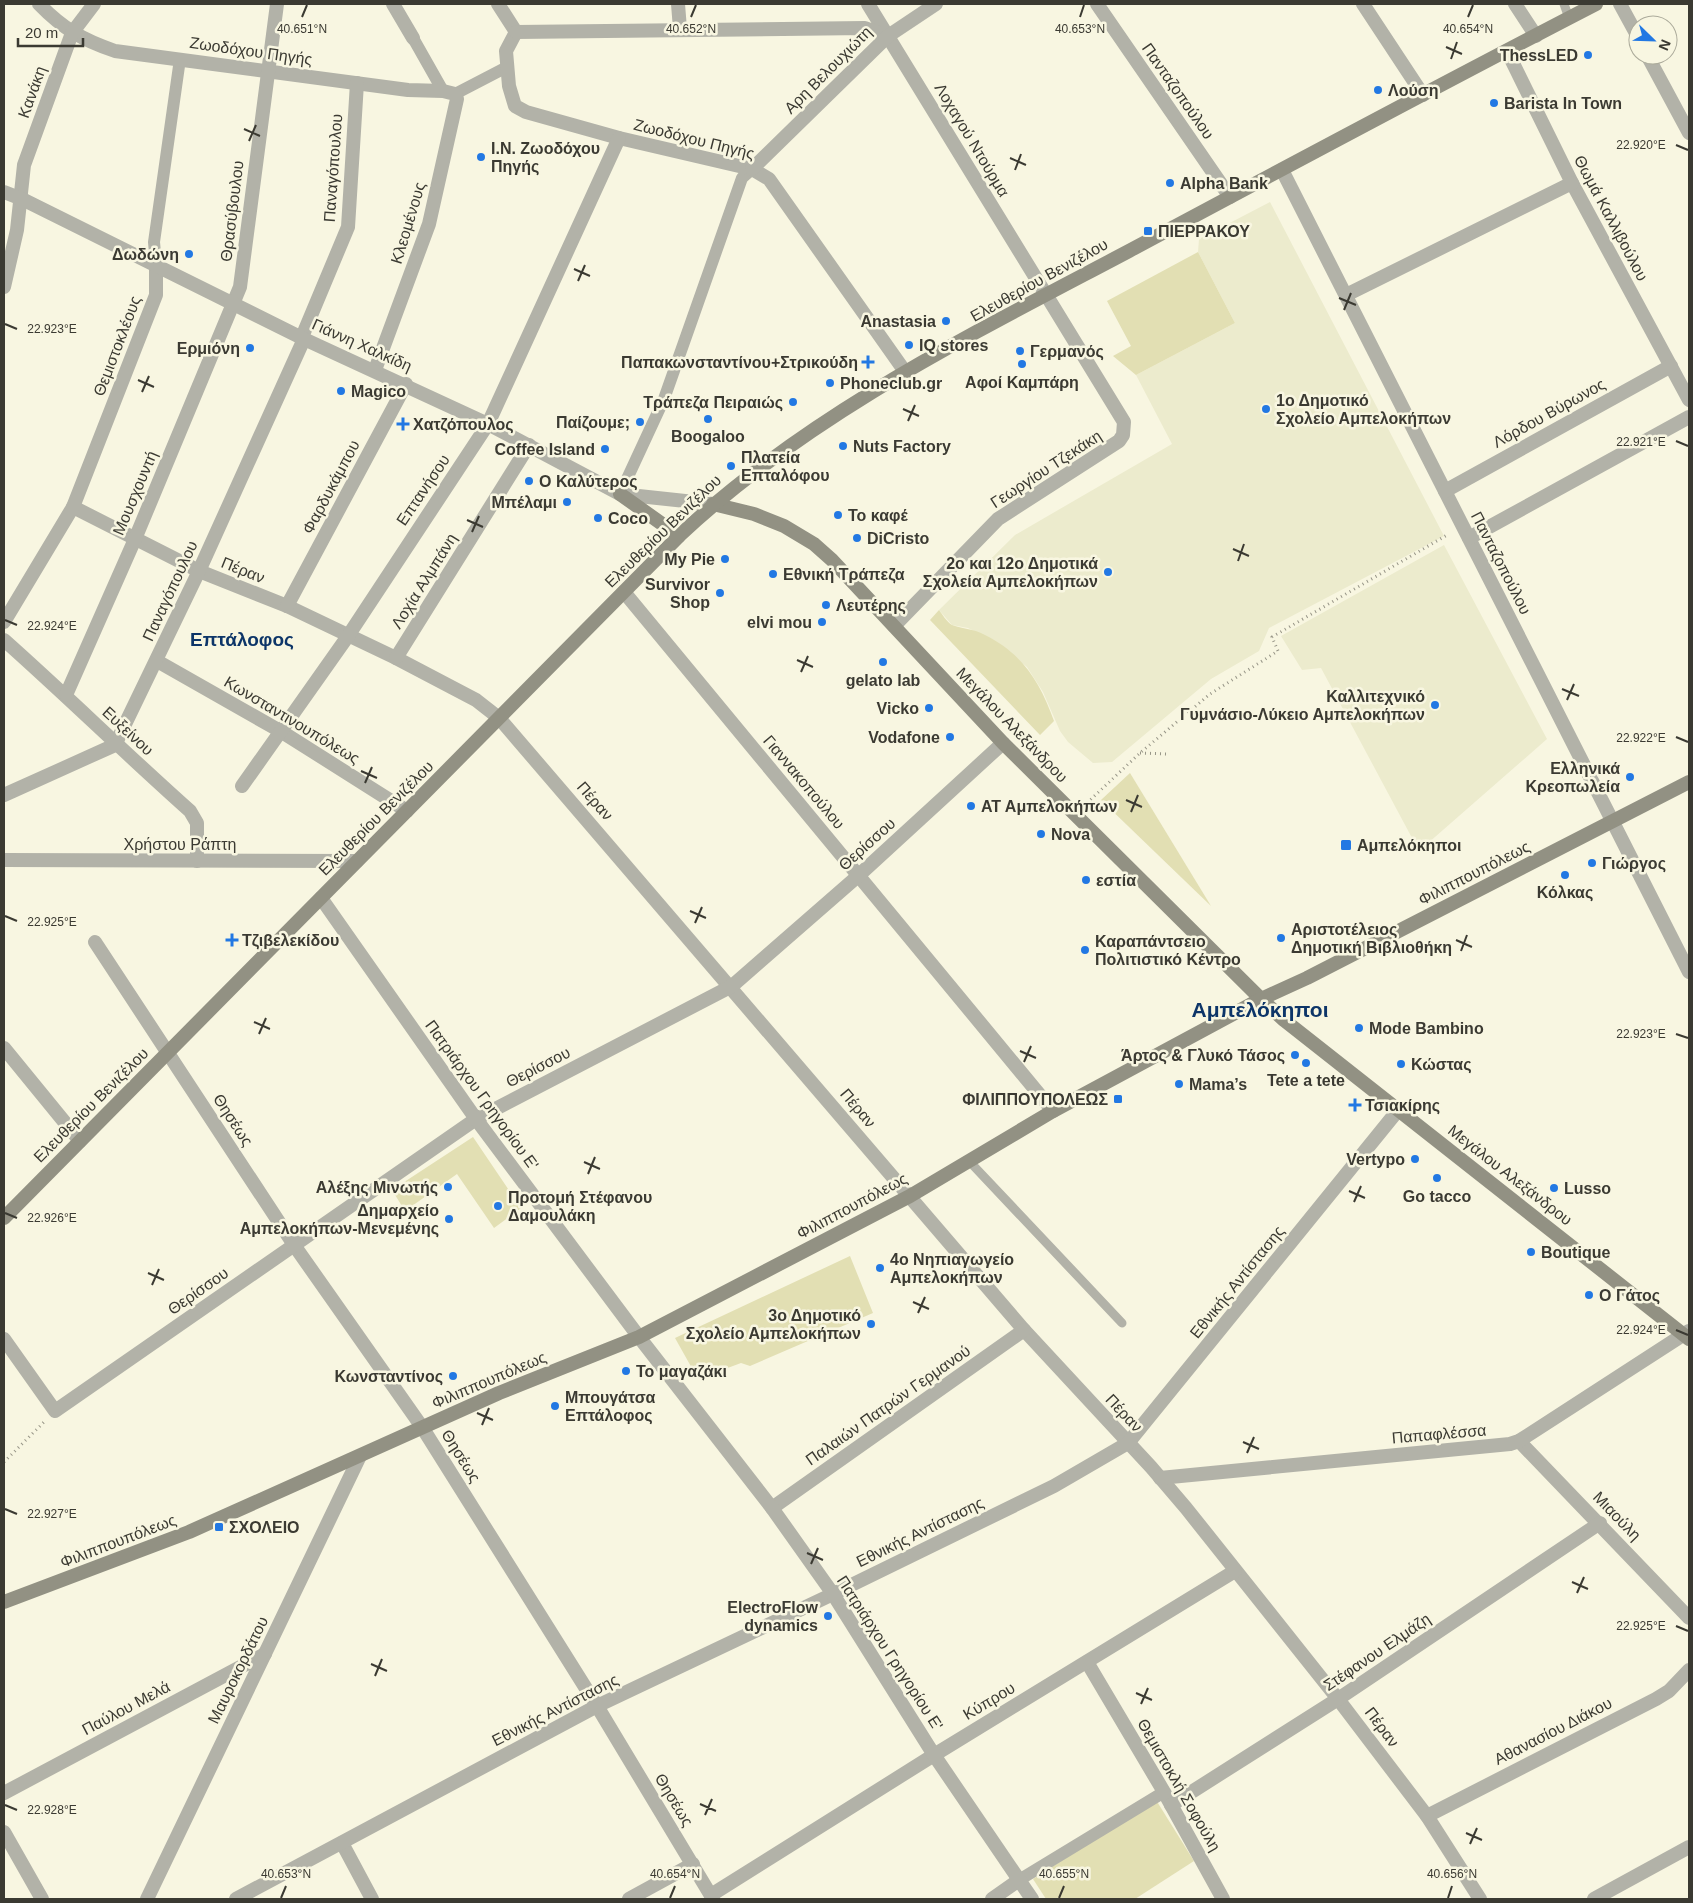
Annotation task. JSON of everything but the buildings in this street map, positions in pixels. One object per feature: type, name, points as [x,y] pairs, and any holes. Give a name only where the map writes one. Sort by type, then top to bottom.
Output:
[{"type":"main road","name":"Ελευθερίου Βενιζέλου","points":[[4,1218],[679,536],[713,504],[825,420],[906,373],[1046,295],[1596,4]]},
{"type":"main road","points":[[620,494],[679,536]]},
{"type":"main road","name":"Μεγάλου Αλεξάνδρου","points":[[713,504],[734,508],[768,519],[814,544],[846,575],[1003,743],[1260,999],[1398,1109],[1688,1334]]},
{"type":"main road","name":"Φιλιππουπόλεως","points":[[4,1602],[189,1532],[499,1393],[639,1337],[910,1196],[1053,1111],[1260,999],[1307,978],[1689,782]]},
{"type":"street","name":"Ζωοδόχου Πηγής","points":[[39,4],[59,24],[72,33],[115,51],[408,90],[449,92]]},
{"type":"street","name":"Κανάκη","points":[[4,287],[22,199],[24,165],[72,33],[94,4]]},
{"type":"street","name":"Θρασύβουλου","points":[[234,303],[240,287],[277,4]]},
{"type":"street","points":[[393,4],[449,92],[507,67]]},
{"type":"street","points":[[498,4],[516,32],[865,28],[888,36]]},
{"type":"street","points":[[678,4],[680,29]]},
{"type":"street","name":"Λοχαγού Ντούρμα","points":[[868,4],[1046,295]]},
{"type":"street","name":"Αρη Βελουχιώτη","points":[[752,169],[888,36],[936,4]]},
{"type":"street","name":"Πανταζοπούλου","points":[[1097,4],[1230,197]]},
{"type":"street","points":[[1363,4],[1424,95]]},
{"type":"street","points":[[1515,4],[1536,36]]},
{"type":"street","points":[[1620,4],[1628,19]]},
{"type":"street","name":"Ζωοδόχου Πηγής","points":[[516,32],[506,51],[513,101],[520,109],[619,138],[752,169],[769,179],[906,373]]},
{"type":"street","name":"Θωμά Καλλιβούλου","points":[[1507,51],[1572,183],[1689,400]]},
{"type":"street","name":"Θεμιστοκλέους","points":[[4,622],[73,507],[156,295],[154,242],[180,59]]},
{"type":"street","points":[[1653,65],[1689,134]]},
{"type":"street","name":"Παναγόπουλου","points":[[115,745],[199,571],[303,338],[348,227],[357,83]]},
{"type":"street","name":"Κλεομένους","points":[[375,370],[429,224],[457,99],[449,92]]},
{"type":"street","name":"Επτανήσου","points":[[242,786],[282,732],[348,636],[488,424],[619,138]]},
{"type":"street","points":[[620,494],[664,399],[742,178],[752,169]]},
{"type":"street","name":"Πανταζοπούλου","points":[[1282,170],[1689,972]]},
{"type":"street","points":[[1346,296],[1572,183]]},
{"type":"street","name":"Γιάννη Χαλκίδη","points":[[4,192],[156,264],[303,338],[406,384],[488,424],[620,494],[713,504]]},
{"type":"street","name":"Γεωργίου Τζεκάκη","points":[[894,626],[998,519],[1114,446],[1123,435],[1124,422],[1122,415],[1046,295]]},
{"type":"street","name":"Μουσχουντή","points":[[66,695],[234,303]]},
{"type":"street","name":"Λόρδου Βύρωνος","points":[[1445,491],[1671,366]]},
{"type":"street","name":"Φαρδυκάμπου","points":[[287,606],[406,384]]},
{"type":"street","points":[[1466,532],[1689,417]]},
{"type":"street","name":"Λοχία Αλμπάνη","points":[[396,658],[529,445]]},
{"type":"street","name":"Πέραν","points":[[73,507],[199,571],[287,606],[396,658],[476,700],[499,718],[732,986],[1024,1330],[1160,1478],[1338,1699],[1427,1816],[1480,1899]]},
{"type":"street","name":"Γιαννακοπούλου","points":[[624,592],[1053,1111]]},
{"type":"street","name":"Ευξείνου","points":[[4,640],[66,695],[115,745],[193,814],[198,823],[198,861]]},
{"type":"street","name":"Κωνσταντινουπόλεως","points":[[157,661],[282,732],[407,811]]},
{"type":"street","name":"Θερίσσου","points":[[55,1410],[476,1119],[732,986],[858,876],[1003,743]]},
{"type":"street","points":[[4,795],[115,745]]},
{"type":"street","name":"Χρήστου Ράπτη","points":[[4,860],[357,862]]},
{"type":"street","name":"Πατριάρχου Γρηγορίου Ε'","points":[[321,898],[476,1119],[639,1337],[772,1508],[833,1594],[934,1755],[1032,1899]]},
{"type":"street","name":"Θησέως","points":[[95,942],[294,1245],[422,1427],[597,1706],[712,1897]]},
{"type":"street","points":[[4,1048],[80,1141]]},
{"type":"street","name":"Εθνικής Αντίστασης","points":[[236,1899],[597,1706],[1054,1486],[1128,1443],[1398,1109]]},
{"type":"street","name":"Παλαιών Πατρών Γερμανού","points":[[772,1508],[1024,1330]]},
{"type":"street","name":"Παπαφλέσσα","points":[[1160,1478],[1496,1446],[1518,1441],[1688,1334]]},
{"type":"street","points":[[4,1339],[55,1410]]},
{"type":"street","name":"Μιαούλη","points":[[1518,1441],[1600,1523],[1689,1618]]},
{"type":"street","name":"Μαυροκορδάτου","points":[[148,1899],[360,1456]]},
{"type":"street","name":"Στέφανου Ελμάζη","points":[[1171,1805],[1338,1699],[1600,1523]]},
{"type":"street","name":"Κύπρου","points":[[712,1897],[934,1755],[1235,1571]]},
{"type":"street","name":"Παύλου Μελά","points":[[4,1793],[265,1654]]},
{"type":"street","name":"Θεμιστοκλή Σοφούλη","points":[[1087,1662],[1164,1792],[1223,1899]]},
{"type":"street","name":"Αθανασίου Διάκου","points":[[1427,1816],[1656,1699],[1669,1691],[1689,1672]]},
{"type":"street","points":[[992,1899],[1164,1792]]},
{"type":"street","points":[[4,1832],[42,1899]]},
{"type":"street","points":[[342,1842],[372,1899]]},
{"type":"street","points":[[1594,1899],[1689,1847]]},
{"type":"street","points":[[629,1899],[693,1864]]},
{"type":"lane","points":[[1564,4],[1569,18]]},
{"type":"lane","points":[[969,1161],[1122,1323]]},
{"type":"path","points":[[1076,814],[1140,753],[1210,694],[1278,651],[1272,637],[1466,532]]},
{"type":"path","points":[[1140,753],[1168,754]]},
{"type":"path","points":[[4,1462],[55,1410]]},
{"type":"shaded area","points":[[1270,202],[1444,536],[1269,628],[1259,651],[1211,679],[1112,762],[1093,763],[1068,742],[1060,731],[1043,692],[1027,667],[998,643],[968,628],[952,625],[939,610],[1015,535],[1172,444],[1136,375],[1235,323],[1198,252],[1199,239]]},
{"type":"shaded area","points":[[1198,252],[1235,323],[1136,375],[1113,356],[1131,346],[1107,301]]},
{"type":"shaded area","name":"Καλλιτεχνικό Γυμνάσιο-Λύκειο Αμπελοκήπων","points":[[1444,545],[1547,739],[1419,851],[1321,668],[1302,670],[1281,636]]},
{"type":"shaded area","points":[[939,610],[952,625],[981,633],[1010,651],[1020,660],[1043,694],[1054,721],[1040,735],[930,620]]},
{"type":"shaded area","points":[[1130,773],[1211,906],[1101,800]]},
{"type":"shaded area","points":[[473,1137],[521,1208],[494,1228],[457,1174],[405,1211],[392,1190]]},
{"type":"shaded area","points":[[850,1256],[873,1313],[750,1366],[741,1363],[698,1379],[675,1338]]},
{"type":"shaded area","points":[[1156,1800],[1194,1861],[1135,1899],[1046,1899],[1033,1879]]},
{"type":"place","name":"ThessLED","points":[[1588,55]]},
{"type":"place","name":"Λούση","points":[[1378,90]]},
{"type":"place","name":"Barista In Town","points":[[1494,103]]},
{"type":"place","name":"Ι.Ν. Ζωοδόχου Πηγής","points":[[481,157]]},
{"type":"place","name":"Alpha Bank","points":[[1170,183]]},
{"type":"place","name":"ΠΙΕΡΡΑΚΟΥ","points":[[1148,231]]},
{"type":"place","name":"Δωδώνη","points":[[189,254]]},
{"type":"place","name":"Anastasia","points":[[946,321]]},
{"type":"place","name":"IQ stores","points":[[909,345]]},
{"type":"place","name":"Ερμιόνη","points":[[250,348]]},
{"type":"place","name":"Γερμανός","points":[[1020,351]]},
{"type":"place","name":"Παπακωνσταντίνου+Στρικούδη","points":[[868,362]]},
{"type":"place","name":"Αφοί Καμπάρη","points":[[1022,364]]},
{"type":"place","name":"Phoneclub.gr","points":[[830,383]]},
{"type":"place","name":"Magico","points":[[341,391]]},
{"type":"place","name":"Τράπεζα Πειραιώς","points":[[793,402]]},
{"type":"place","name":"1ο Δημοτικό Σχολείο Αμπελοκήπων","points":[[1266,409]]},
{"type":"place","name":"Boogaloo","points":[[708,419]]},
{"type":"place","name":"Παίζουμε;","points":[[640,422]]},
{"type":"place","name":"Χατζόπουλος","points":[[403,424]]},
{"type":"place","name":"Nuts Factory","points":[[843,446]]},
{"type":"place","name":"Coffee Island","points":[[605,449]]},
{"type":"place","name":"Πλατεία Επταλόφου","points":[[731,466]]},
{"type":"place","name":"Ο Καλύτερος","points":[[529,481]]},
{"type":"place","name":"Μπέλαμι","points":[[567,502]]},
{"type":"place","name":"Το καφέ","points":[[838,515]]},
{"type":"place","name":"Coco","points":[[598,518]]},
{"type":"place","name":"DiCristo","points":[[857,538]]},
{"type":"place","name":"My Pie","points":[[725,559]]},
{"type":"place","name":"2ο και 12ο Δημοτικά Σχολεία Αμπελοκήπων","points":[[1108,572]]},
{"type":"place","name":"Εθνική Τράπεζα","points":[[773,574]]},
{"type":"place","name":"Survivor Shop","points":[[720,593]]},
{"type":"place","name":"Λευτέρης","points":[[826,605]]},
{"type":"place","name":"elvi mou","points":[[822,622]]},
{"type":"place","name":"gelato lab","points":[[883,662]]},
{"type":"place","name":"Καλλιτεχνικό Γυμνάσιο-Λύκειο Αμπελοκήπων","points":[[1435,705]]},
{"type":"place","name":"Vicko","points":[[929,708]]},
{"type":"place","name":"Vodafone","points":[[950,737]]},
{"type":"place","name":"Ελληνικά Κρεοπωλεία","points":[[1630,777]]},
{"type":"place","name":"ΑΤ Αμπελοκήπων","points":[[971,806]]},
{"type":"place","name":"Nova","points":[[1041,834]]},
{"type":"place","name":"Αμπελόκηποι","points":[[1346,845]]},
{"type":"place","name":"Γιώργος","points":[[1592,863]]},
{"type":"place","name":"Κόλκας","points":[[1565,875]]},
{"type":"place","name":"εστία","points":[[1086,880]]},
{"type":"place","name":"Αριστοτέλειος Δημοτική Βιβλιοθήκη","points":[[1281,938]]},
{"type":"place","name":"Τζιβελεκίδου","points":[[232,940]]},
{"type":"place","name":"Καραπάντσειο Πολιτιστικό Κέντρο","points":[[1085,950]]},
{"type":"place","name":"Mode Bambino","points":[[1359,1028]]},
{"type":"place","name":"Άρτος & Γλυκό Τάσος","points":[[1295,1055]]},
{"type":"place","name":"Tete a tete","points":[[1306,1063]]},
{"type":"place","name":"Κώστας","points":[[1401,1064]]},
{"type":"place","name":"Mama’s","points":[[1179,1084]]},
{"type":"place","name":"ΦΙΛΙΠΠΟΥΠΟΛΕΩΣ","points":[[1118,1099]]},
{"type":"place","name":"Τσιακίρης","points":[[1355,1105]]},
{"type":"place","name":"Vertypo","points":[[1415,1159]]},
{"type":"place","name":"Go tacco","points":[[1437,1178]]},
{"type":"place","name":"Αλέξης Μινωτής","points":[[448,1187]]},
{"type":"place","name":"Lusso","points":[[1554,1188]]},
{"type":"place","name":"Προτομή Στέφανου Δαμουλάκη","points":[[498,1206]]},
{"type":"place","name":"Δημαρχείο Αμπελοκήπων-Μενεμένης","points":[[449,1219]]},
{"type":"place","name":"Boutique","points":[[1531,1252]]},
{"type":"place","name":"4ο Νηπιαγωγείο Αμπελοκήπων","points":[[880,1268]]},
{"type":"place","name":"Ο Γάτος","points":[[1589,1295]]},
{"type":"place","name":"3ο Δημοτικό Σχολείο Αμπελοκήπων","points":[[871,1324]]},
{"type":"place","name":"Το μαγαζάκι","points":[[626,1371]]},
{"type":"place","name":"Κωνσταντίνος","points":[[453,1376]]},
{"type":"place","name":"Μπουγάτσα Επτάλοφος","points":[[555,1406]]},
{"type":"place","name":"ΣΧΟΛΕΙΟ","points":[[219,1527]]},
{"type":"place","name":"ElectroFlow dynamics","points":[[828,1616]]},
{"type":"district","name":"Επτάλοφος","points":[[242,639]]},
{"type":"district","name":"Αμπελόκηποι","points":[[1260,1009]]}]
